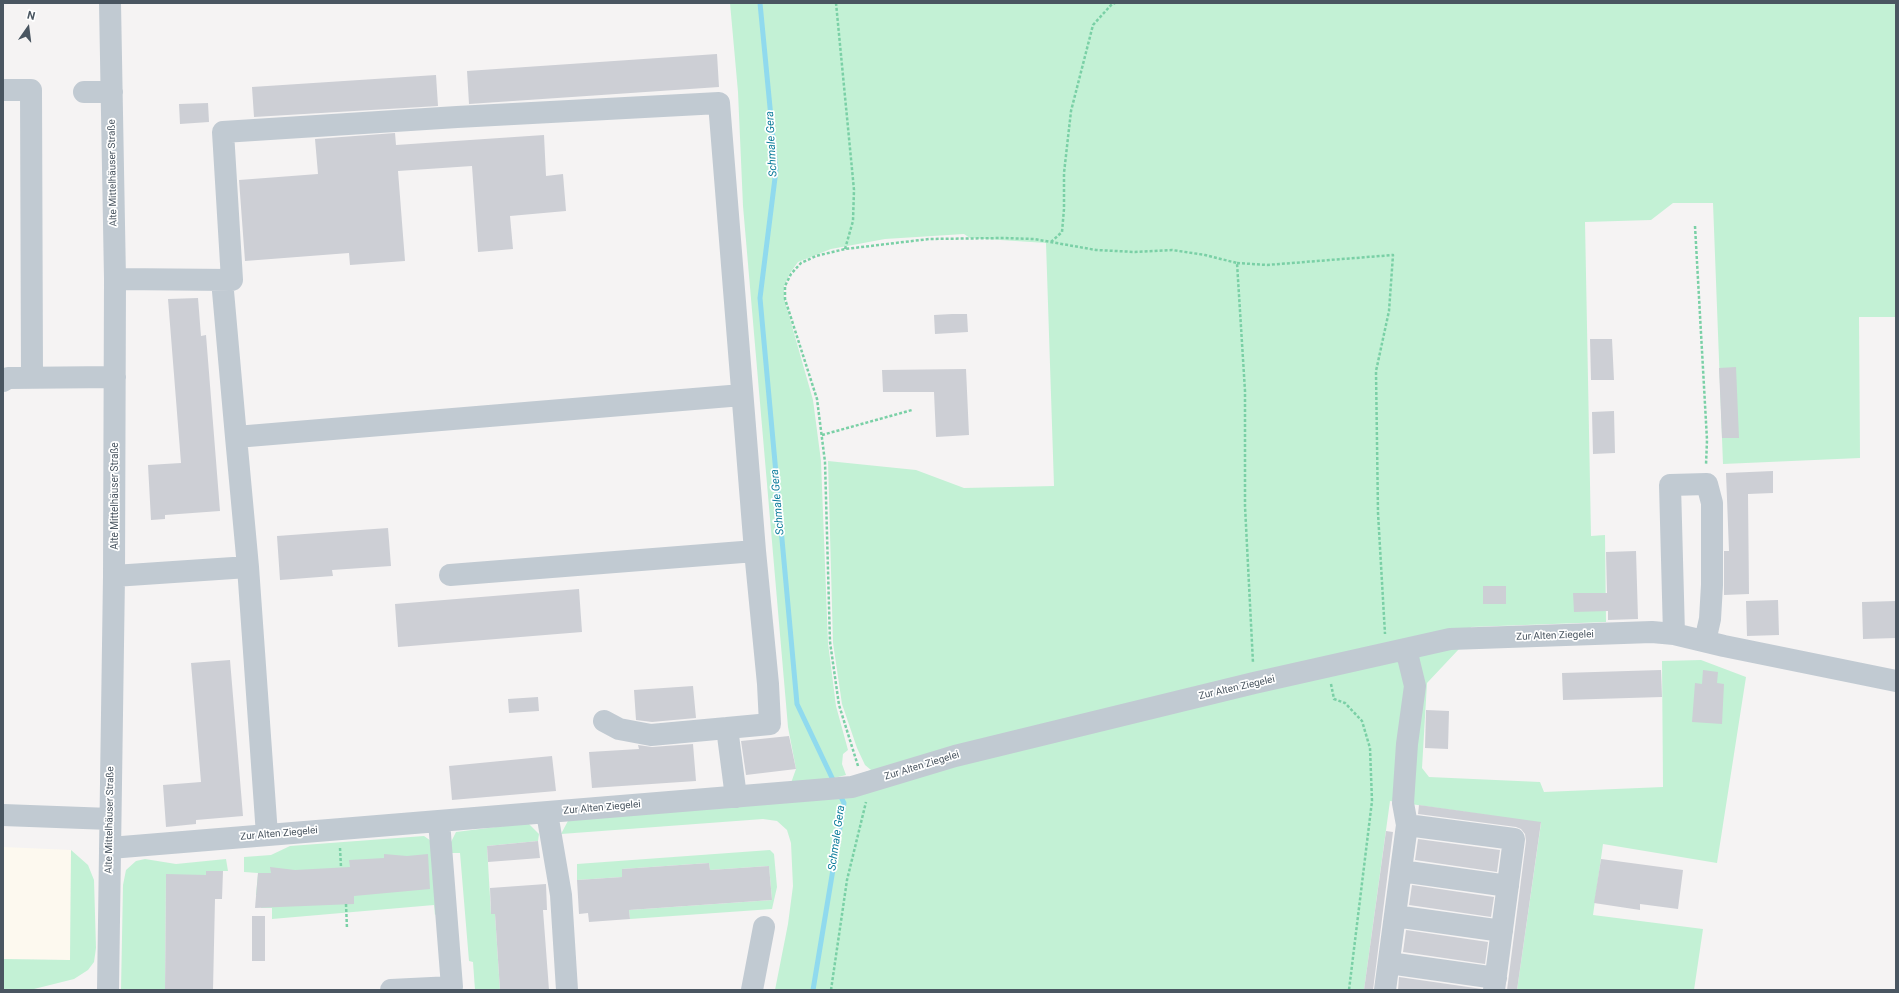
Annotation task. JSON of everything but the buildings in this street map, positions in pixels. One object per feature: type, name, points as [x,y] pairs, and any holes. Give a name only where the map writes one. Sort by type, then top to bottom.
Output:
[{"type":"street","name":"Alte Mittelhäuser Straße","points":[[108,990],[114,576],[115,377],[115,279],[110,3]]},
{"type":"street","points":[[3,90],[31,90],[32,377]]},
{"type":"street","points":[[84,92],[112,92]]},
{"type":"street","points":[[115,279],[232,280],[223,132],[457,117],[719,103],[755,551],[768,684],[770,724],[651,735],[619,729],[604,721]]},
{"type":"street","points":[[222,280],[248,567],[266,835]]},
{"type":"street","points":[[3,381],[8,378],[32,377],[115,377]]},
{"type":"street","points":[[236,437],[742,395]]},
{"type":"street","points":[[1674,634],[1670,485],[1707,484],[1712,503],[1712,585],[1710,619],[1714,644]]},
{"type":"street","points":[[450,575],[755,551]]},
{"type":"street","points":[[114,576],[248,567]]},
{"type":"street","name":"Zur Alten Ziegelei","points":[[110,848],[805,792],[858,786],[955,756],[1254,683],[1450,639],[1652,632],[1674,634],[1714,644],[1896,681]]},
{"type":"street","points":[[1385,990],[1408,825],[1403,803],[1407,744],[1415,686],[1396,651]]},
{"type":"street","points":[[727,728],[736,797]]},
{"type":"street","points":[[547,813],[561,895],[568,990]]},
{"type":"street","points":[[3,815],[110,819]]},
{"type":"street","points":[[391,990],[452,987],[439,821]]},
{"type":"street","points":[[1389,963],[1495,984],[1514,839],[1408,825]]},
{"type":"street","points":[[1401,871],[1508,886]]},
{"type":"street","points":[[1395,916],[1502,931]]},
{"type":"street","points":[[752,990],[764,927]]},
{"type":"path","points":[[836,3],[854,190],[853,221],[845,249]]},
{"type":"path","points":[[1051,242],[1062,232],[1064,209],[1064,173],[1071,111],[1091,33],[1093,26],[1112,4],[1115,3]]},
{"type":"path","points":[[1695,226],[1706,424],[1707,484]]},
{"type":"path","points":[[831,990],[847,880],[864,811],[866,796],[858,786],[839,705],[830,642],[825,462],[817,399],[785,299],[785,286],[791,274],[801,263],[816,256],[845,249],[929,239],[1004,238],[1051,242],[1096,250],[1135,252],[1172,250],[1205,255],[1237,263],[1267,265],[1393,255],[1389,311],[1376,370],[1378,513],[1396,651]]},
{"type":"path","points":[[1237,263],[1246,391],[1245,506],[1254,683]]},
{"type":"path","points":[[822,435],[912,410]]},
{"type":"path","points":[[1327,666],[1334,699],[1345,703],[1362,722],[1370,748],[1372,801],[1349,990]]},
{"type":"path","points":[[339,842],[341,867]]},
{"type":"path","points":[[346,904],[347,928]]},
{"type":"shaded area","points":[[3,847],[71,850],[70,960],[3,959]]},
{"type":"green space","points":[[730,3],[1896,3],[1896,317],[1859,317],[1860,458],[1723,464],[1713,203],[1673,203],[1651,220],[1585,222],[1591,536],[1605,535],[1606,622],[1471,627],[1459,649],[1427,683],[1422,768],[1429,777],[1540,782],[1544,792],[1663,787],[1662,661],[1701,660],[1746,677],[1717,863],[1603,844],[1593,915],[1703,929],[1694,990],[1517,990],[1541,823],[1390,801],[1364,990],[775,990],[788,924],[793,886],[791,843],[787,830],[777,821],[763,819],[561,834],[569,819],[783,800],[871,770],[865,765],[857,748],[842,704],[833,643],[828,461],[916,470],[964,488],[1054,486],[1046,243],[970,238],[964,234],[885,239],[831,249],[798,262],[790,273],[784,286],[784,298],[813,400],[821,461],[828,643],[836,706],[848,750],[843,754],[842,764],[846,775],[826,780],[791,783],[796,769],[788,727],[743,206],[738,92]]},
{"type":"green space","points":[[528,823],[539,834],[538,841],[487,846],[491,914],[495,914],[500,990],[475,990],[473,962],[469,961],[460,853],[451,853],[450,844],[456,832]]},
{"type":"green space","points":[[424,836],[434,843],[440,911],[435,915],[434,905],[272,919],[272,908],[261,908],[260,895],[256,895],[258,873],[244,872],[244,857],[271,855],[290,846]]},
{"type":"green space","points":[[71,850],[88,865],[94,880],[96,948],[94,962],[88,970],[74,979],[30,990],[3,990],[3,959],[70,960]]},
{"type":"green space","points":[[770,850],[774,854],[777,887],[772,909],[630,919],[629,910],[772,900],[769,866],[710,870],[709,863],[622,869],[622,877],[577,880],[577,864]]},
{"type":"green space","points":[[145,859],[176,864],[226,859],[228,871],[206,871],[206,875],[166,875],[165,990],[121,990],[123,885],[126,870],[136,861]]},
{"type":"waterway","name":"Schmale Gera","points":[[760,3],[776,170],[760,298],[797,704],[835,784]]},
{"type":"waterway","name":"Schmale Gera","points":[[813,990],[844,803],[839,793]]}]
